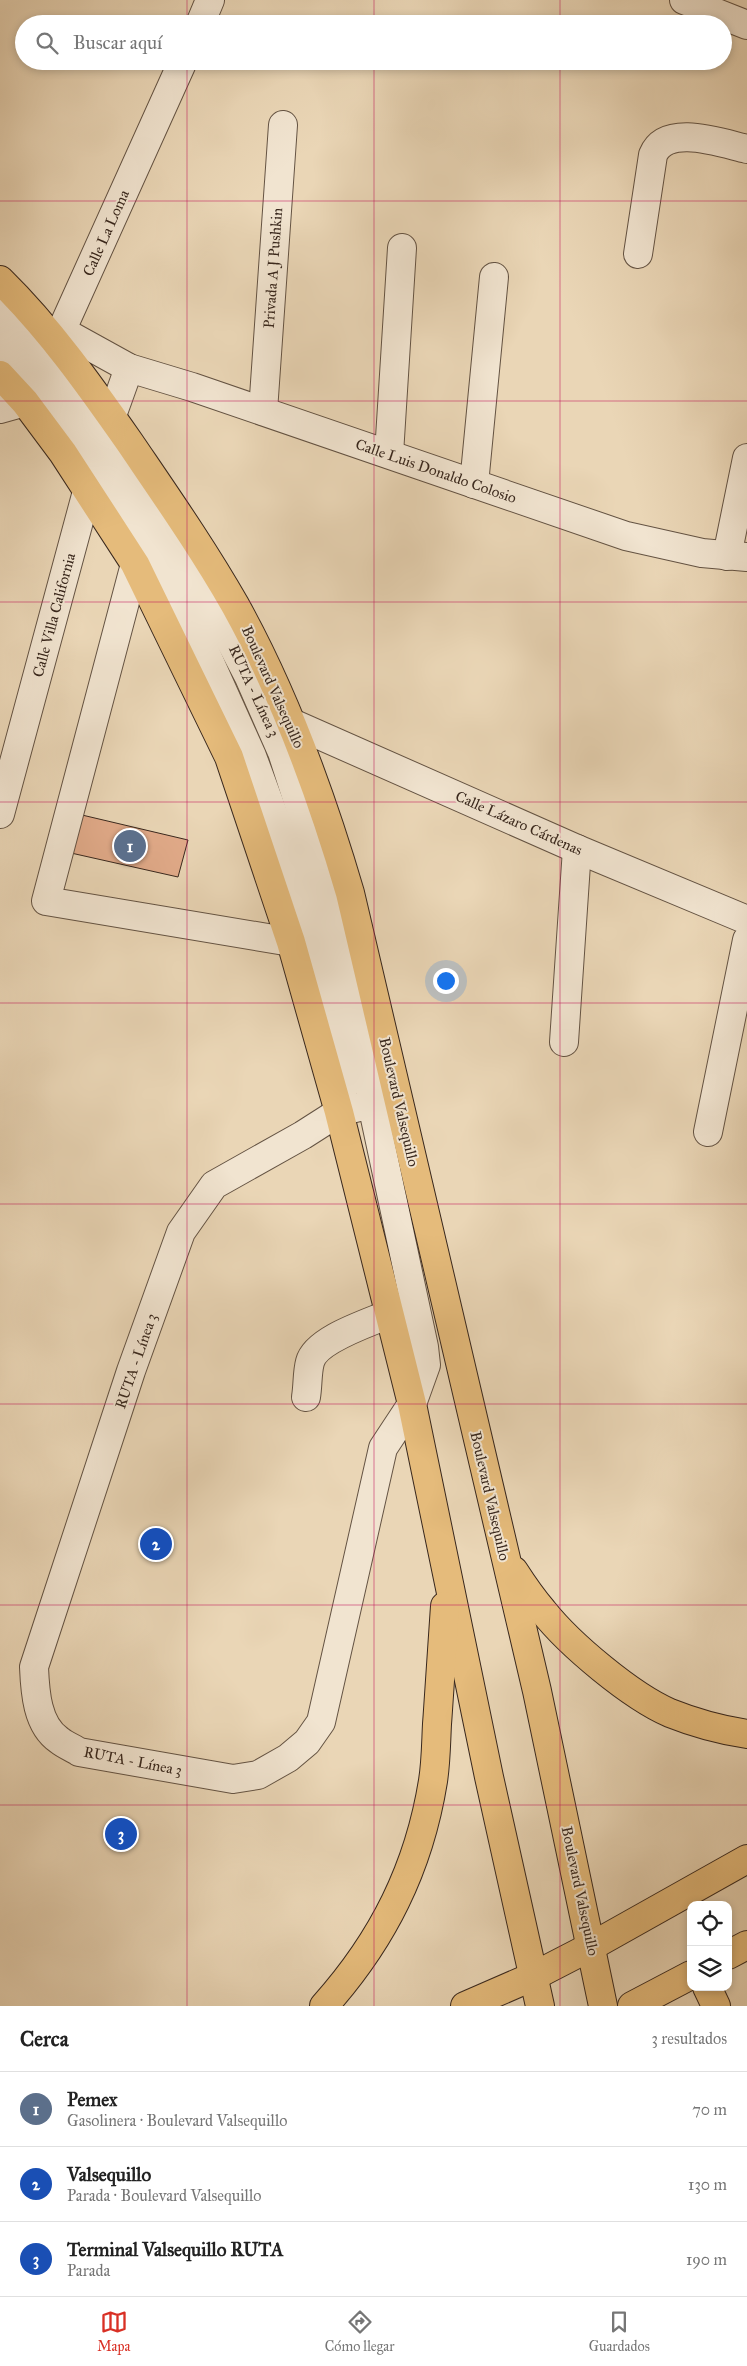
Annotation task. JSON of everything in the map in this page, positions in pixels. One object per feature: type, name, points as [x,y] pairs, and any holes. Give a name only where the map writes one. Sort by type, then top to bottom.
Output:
[{"type":"main road","name":"Boulevard Valsequillo","points":[[0,280],[38,373],[136,564],[229,757],[291,942],[339,1112],[412,1404],[448,1570],[489,1777],[540,2006]]},
{"type":"main road","name":"Boulevard Valsequillo","points":[[0,375],[38,373],[107,428],[200,545],[236,606],[292,723],[350,893],[537,1691],[592,1946],[603,2006]]},
{"type":"main road","points":[[505,1559],[544,1613],[578,1647],[623,1685],[669,1712],[722,1731],[747,1734]]},
{"type":"main road","points":[[324,2006],[366,1954],[381,1930],[404,1887],[417,1850],[433,1780],[448,1570]]},
{"type":"main road","points":[[465,2006],[534,1976],[592,1946],[744,1861]]},
{"type":"main road","points":[[703,1901],[718,1880],[744,1861]]},
{"type":"main road","points":[[732,1953],[747,1945]]},
{"type":"main road","points":[[632,2006],[687,1977]]},
{"type":"main road","points":[[709,1991],[716,2006]]},
{"type":"street","points":[[204,15],[210,0]]},
{"type":"street","points":[[684,0],[722,15]]},
{"type":"street","points":[[732,19],[747,25]]},
{"type":"street","name":"Calle La Loma","points":[[38,373],[179,70]]},
{"type":"street","name":"Privada A J Pushkin","points":[[263,411],[283,125]]},
{"type":"street","points":[[638,254],[653,155],[656,148],[665,140],[674,137],[688,137],[747,149]]},
{"type":"street","points":[[389,454],[402,248]]},
{"type":"street","points":[[474,484],[494,277]]},
{"type":"street","points":[[0,308],[38,373]]},
{"type":"street","points":[[0,342],[38,373]]},
{"type":"street","points":[[107,428],[129,368]]},
{"type":"street","name":"Calle Luis Donaldo Colosio","points":[[38,373],[129,368],[263,411],[626,536],[673,548],[737,557]]},
{"type":"street","name":"Calle Villa California","points":[[0,814],[90,477],[107,428]]},
{"type":"street","name":"RUTA - Línea 3","points":[[107,428],[138,488],[195,574],[249,677],[282,752],[304,820],[356,1003],[372,1104],[424,1347],[426,1365],[412,1404],[383,1448],[320,1722],[307,1742],[288,1758],[258,1775],[232,1780],[79,1752],[57,1740],[43,1723],[35,1691],[34,1667],[131,1371],[182,1232],[214,1185],[303,1135],[339,1112],[372,1104]]},
{"type":"street","points":[[737,557],[747,458]]},
{"type":"street","points":[[90,477],[153,552],[186,608],[252,756],[304,897],[337,1008],[344,1082],[339,1112]]},
{"type":"street","points":[[136,564],[46,901],[291,942]]},
{"type":"street","name":"Calle Lázaro Cárdenas","points":[[292,723],[577,849],[747,920]]},
{"type":"street","points":[[564,1042],[577,849]]},
{"type":"street","points":[[708,1132],[747,940]]},
{"type":"street","points":[[306,1397],[310,1361],[316,1350],[341,1335],[389,1314]]},
{"type":"building","points":[[82,815],[188,840],[178,877],[71,853]]},
{"type":"place","name":"Pemex","points":[[130,846]]},
{"type":"place","name":"Valsequillo","points":[[156,1544]]},
{"type":"place","name":"Terminal Valsequillo RUTA","points":[[121,1834]]}]
